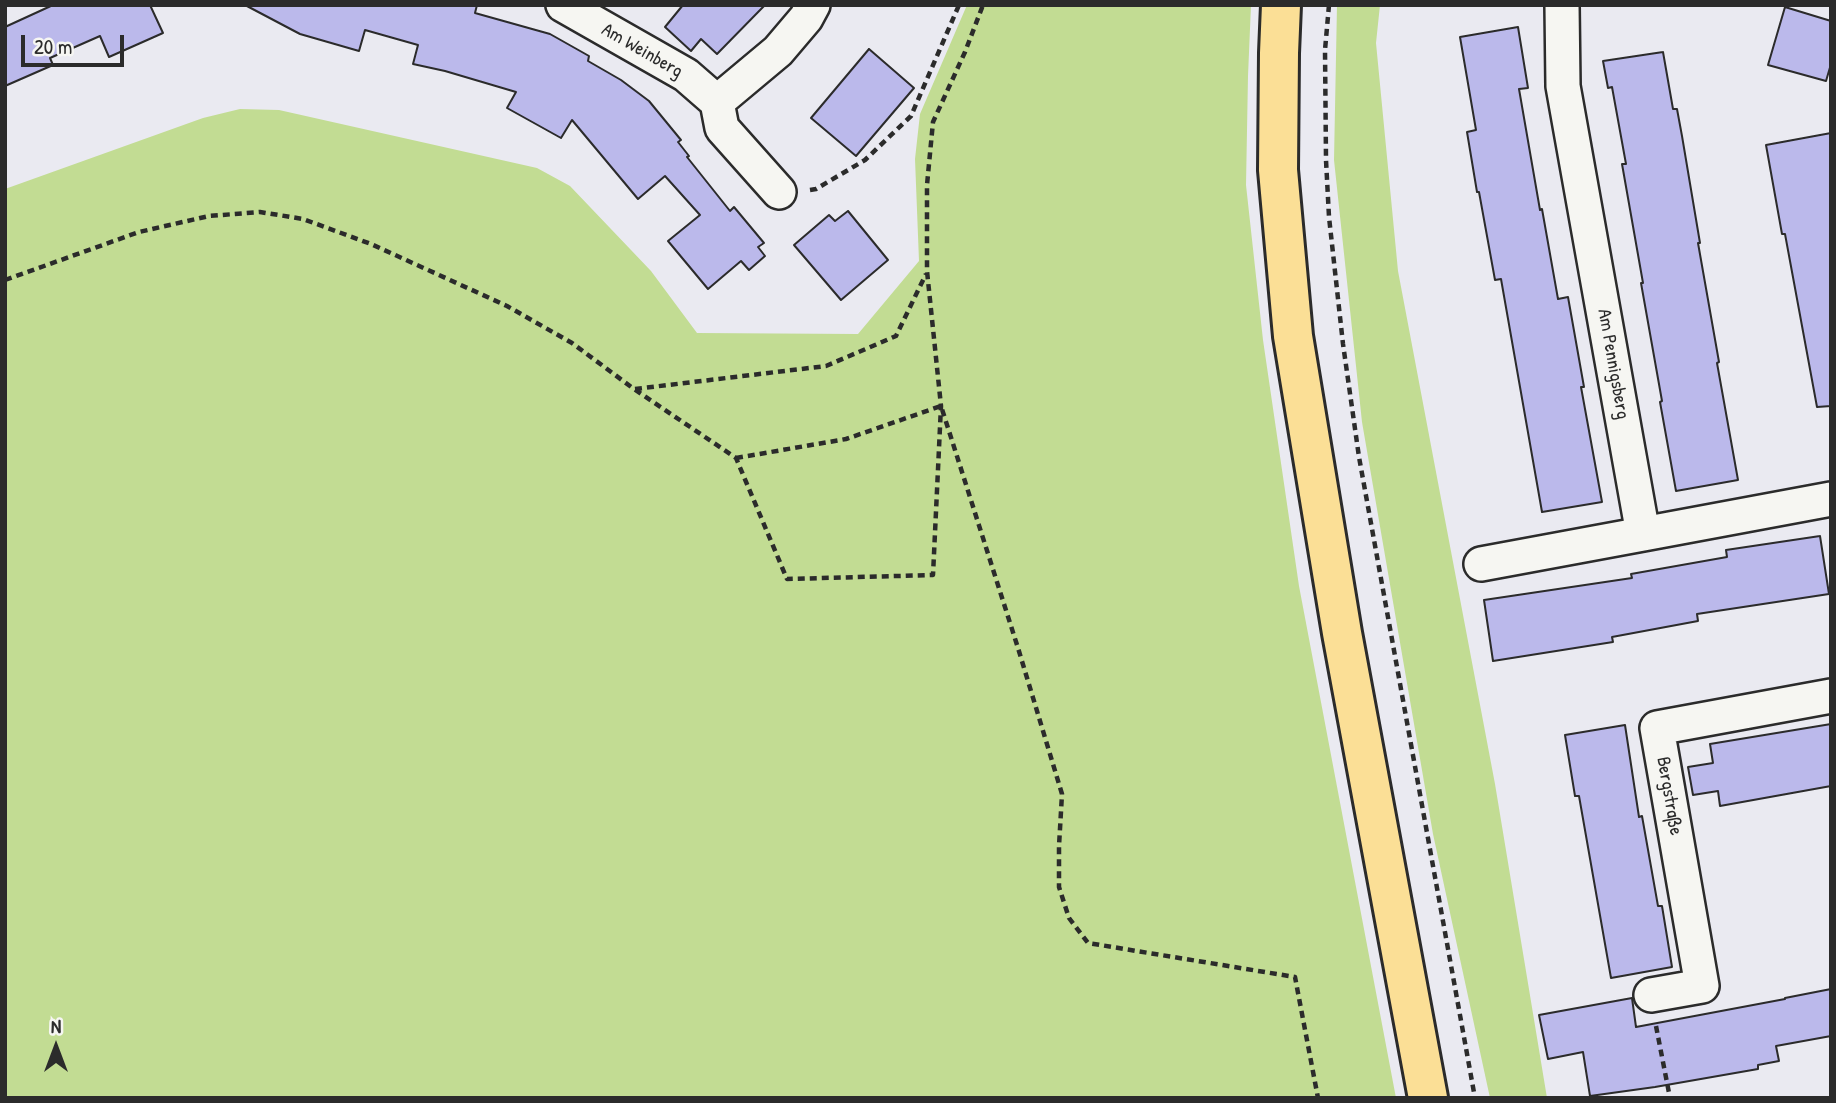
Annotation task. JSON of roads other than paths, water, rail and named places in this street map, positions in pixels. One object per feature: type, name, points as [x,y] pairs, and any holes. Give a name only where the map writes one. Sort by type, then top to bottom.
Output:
[{"type":"main road","points":[[1281,5],[1279,170],[1293,336],[1342,633],[1428,1098]]},
{"type":"street","name":"Am Weinberg","points":[[563,5],[686,75],[716,102],[722,128],[779,192]]},
{"type":"street","points":[[716,102],[778,51],[806,18],[813,5]]},
{"type":"street","name":"Am Pennigsberg","points":[[1562,5],[1563,86],[1643,534]]},
{"type":"street","points":[[1480,564],[1831,499]]},
{"type":"street","name":"Bergstraße","points":[[1651,995],[1702,986],[1657,728],[1831,696]]}]
